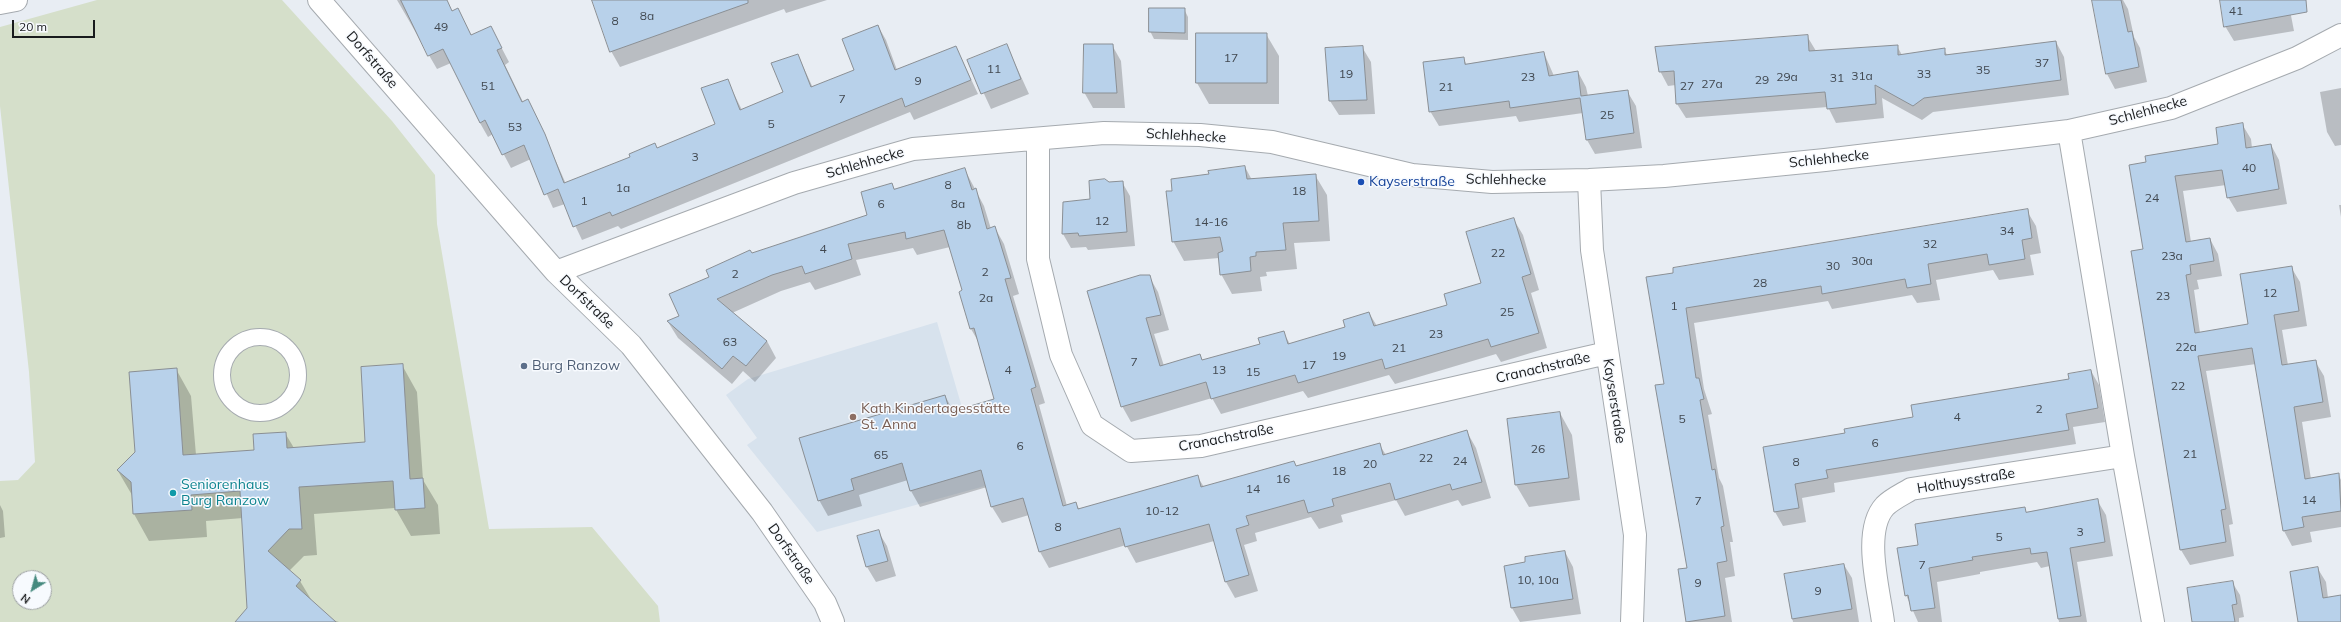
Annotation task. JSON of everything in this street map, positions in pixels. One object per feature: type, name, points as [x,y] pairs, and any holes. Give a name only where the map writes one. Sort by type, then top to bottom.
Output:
[{"type":"street","points":[[0,3],[16,0]]},
{"type":"street","name":"Dorfstraße","points":[[319,0],[556,272],[632,345],[762,512],[825,603],[832,622]]},
{"type":"street","name":"Schlehhecke","points":[[556,272],[794,183],[913,150],[1104,133],[1200,136],[1272,142],[1412,175],[1492,182],[1590,180],[1664,176],[1817,161],[2068,131],[2170,108],[2297,58],[2341,35]]},
{"type":"street","points":[[2068,131],[2122,456],[2153,622]]},
{"type":"street","name":"Cranachstraße","points":[[1038,140],[1038,259],[1061,355],[1092,425],[1131,451],[1202,446],[1607,353]]},
{"type":"street","name":"Kayserstraße","points":[[1590,180],[1592,250],[1635,535],[1632,622]]},
{"type":"street","name":"Holthuysstraße","points":[[1883,622],[1872,539],[1875,523],[1886,506],[1911,489],[2122,456]]},
{"type":"lane","points":[[262,337],[275,340],[288,350],[295,361],[298,378],[294,391],[283,406],[271,412],[262,413],[248,412],[237,406],[229,398],[223,386],[222,368],[227,355],[238,344],[249,338],[262,337]]},
{"type":"shaded area","name":"Kath.Kindertagesstätte St. Anna","points":[[937,322],[985,486],[817,532],[747,445],[757,438],[726,395],[748,379]]},
{"type":"green space","points":[[97,0],[282,0],[392,121],[435,175],[437,224],[489,529],[592,527],[658,606],[660,622],[0,622],[0,481],[18,480],[35,462],[29,372],[0,106],[0,27]]},
{"type":"building","points":[[401,0],[447,0],[452,11],[458,8],[471,35],[491,26],[502,48],[497,50],[522,102],[528,99],[545,134],[564,183],[630,157],[629,154],[655,143],[657,148],[715,124],[701,88],[728,79],[740,110],[783,92],[771,63],[798,54],[811,87],[854,70],[842,39],[878,25],[895,70],[956,46],[971,80],[905,107],[902,98],[612,216],[610,212],[573,227],[558,189],[544,195],[524,145],[502,155],[485,120],[480,123],[443,49],[428,56]]},
{"type":"building","points":[[592,0],[748,0],[748,3],[610,52]]},
{"type":"building","points":[[2092,0],[2121,0],[2128,32],[2132,31],[2139,67],[2106,74]]},
{"type":"building","points":[[2220,0],[2306,0],[2307,12],[2224,27]]},
{"type":"building","points":[[1149,8],[1185,8],[1185,33],[1149,32]]},
{"type":"building","points":[[1196,33],[1267,33],[1267,83],[1196,83]]},
{"type":"building","points":[[1808,35],[1809,51],[1898,45],[1898,55],[1945,48],[1945,55],[2056,41],[2061,80],[1924,98],[1913,106],[1875,85],[1876,104],[1827,109],[1825,92],[1676,104],[1674,71],[1659,72],[1655,47]]},
{"type":"building","points":[[1007,44],[1021,79],[981,94],[967,60]]},
{"type":"building","points":[[1084,44],[1113,44],[1117,93],[1083,93]]},
{"type":"building","points":[[1363,46],[1367,100],[1329,101],[1325,48]]},
{"type":"building","points":[[1544,52],[1549,76],[1578,71],[1581,96],[1628,90],[1634,133],[1586,140],[1580,98],[1510,108],[1509,101],[1429,112],[1423,62],[1464,57],[1465,64]]},
{"type":"building","points":[[2243,123],[2246,148],[2271,144],[2279,189],[2227,198],[2222,170],[2175,176],[2186,242],[2210,238],[2214,261],[2190,265],[2191,274],[2186,275],[2195,333],[2248,324],[2240,274],[2292,266],[2299,311],[2274,315],[2282,365],[2316,360],[2323,402],[2294,407],[2305,479],[2339,473],[2341,511],[2302,517],[2304,527],[2283,531],[2252,348],[2198,356],[2226,509],[2221,510],[2226,542],[2180,550],[2131,251],[2143,249],[2129,165],[2146,162],[2145,156],[2218,144],[2216,128]]},
{"type":"building","points":[[1245,166],[1247,179],[1316,174],[1319,221],[1283,223],[1286,250],[1256,252],[1256,256],[1250,257],[1251,271],[1220,275],[1218,253],[1223,251],[1220,237],[1172,242],[1166,191],[1172,191],[1171,179],[1209,174],[1208,171]]},
{"type":"building","points":[[965,168],[972,190],[976,188],[987,229],[995,226],[1011,278],[1005,279],[1036,387],[1031,389],[1063,506],[1076,502],[1078,509],[1198,475],[1201,487],[1294,461],[1296,466],[1380,443],[1383,455],[1467,430],[1482,482],[1452,490],[1450,484],[1395,500],[1390,483],[1332,499],[1334,506],[1308,513],[1304,500],[1246,516],[1249,525],[1236,529],[1249,575],[1225,582],[1209,524],[1125,547],[1120,528],[1039,552],[1023,498],[991,507],[981,470],[910,491],[902,463],[851,479],[854,490],[818,501],[799,438],[945,395],[950,412],[994,399],[974,328],[970,329],[959,292],[962,290],[944,230],[906,239],[905,232],[848,244],[852,259],[805,274],[802,266],[772,275],[717,299],[767,341],[746,366],[733,356],[722,369],[667,321],[679,316],[669,294],[709,277],[706,270],[750,250],[752,253],[867,215],[861,192],[892,183],[894,189]]},
{"type":"building","points":[[1105,179],[1109,182],[1123,181],[1127,232],[1079,236],[1078,233],[1062,234],[1063,202],[1090,199],[1089,181]]},
{"type":"building","points":[[2028,209],[2032,238],[2022,240],[2025,259],[1989,265],[1987,254],[1928,264],[1931,284],[1907,288],[1905,279],[1822,294],[1821,286],[1686,308],[1696,378],[1699,378],[1704,399],[1700,400],[1712,470],[1715,469],[1724,526],[1721,527],[1727,561],[1717,563],[1725,616],[1686,622],[1678,569],[1687,568],[1655,385],[1664,384],[1646,277],[1673,273],[1673,268]]},
{"type":"building","points":[[1514,218],[1531,274],[1522,277],[1539,333],[1491,347],[1488,339],[1385,369],[1382,359],[1298,383],[1295,375],[1211,399],[1206,382],[1121,407],[1087,291],[1140,275],[1150,275],[1161,315],[1146,318],[1160,366],[1200,354],[1202,360],[1260,344],[1258,338],[1284,331],[1288,344],[1345,327],[1343,320],[1369,312],[1374,326],[1447,305],[1444,294],[1481,283],[1466,232]]},
{"type":"building","name":"Seniorenhaus Burg Ranzow","points":[[403,364],[410,479],[423,478],[425,508],[395,510],[393,481],[299,487],[302,529],[289,529],[268,551],[301,580],[296,586],[336,622],[235,622],[247,608],[240,491],[191,495],[192,510],[133,514],[131,482],[117,470],[135,452],[129,372],[177,368],[183,455],[254,450],[253,434],[286,432],[287,448],[365,442],[361,367]]},
{"type":"building","points":[[2091,370],[2098,408],[2066,414],[2069,430],[1826,470],[1828,478],[1795,484],[1799,508],[1774,512],[1763,447],[1845,433],[1844,429],[1913,417],[1911,405],[2069,379],[2068,374]]},
{"type":"building","points":[[1560,412],[1569,478],[1515,485],[1507,419]]},
{"type":"building","points":[[2098,499],[2105,542],[2070,548],[2081,616],[2058,619],[2047,552],[2031,554],[2030,548],[1972,557],[1973,560],[1929,568],[1935,608],[1911,611],[1908,595],[1905,596],[1897,548],[1918,545],[1915,524],[2025,507],[2026,512]]},
{"type":"building","points":[[879,530],[888,561],[866,567],[857,536]]},
{"type":"building","points":[[1565,551],[1573,599],[1511,608],[1504,566],[1525,562],[1525,557]]},
{"type":"building","points":[[1844,564],[1852,609],[1792,619],[1784,574]]},
{"type":"building","points":[[2318,567],[2323,598],[2341,595],[2341,622],[2298,622],[2290,572]]},
{"type":"building","points":[[2233,581],[2237,604],[2232,605],[2235,622],[2192,622],[2187,588]]},
{"type":"place","name":"Kayserstraße","points":[[1361,182]]},
{"type":"place","name":"Burg Ranzow","points":[[524,366]]},
{"type":"place","name":"Kath.Kindertagesstätte St. Anna","points":[[853,417]]},
{"type":"place","name":"Seniorenhaus Burg Ranzow","points":[[173,493]]}]
